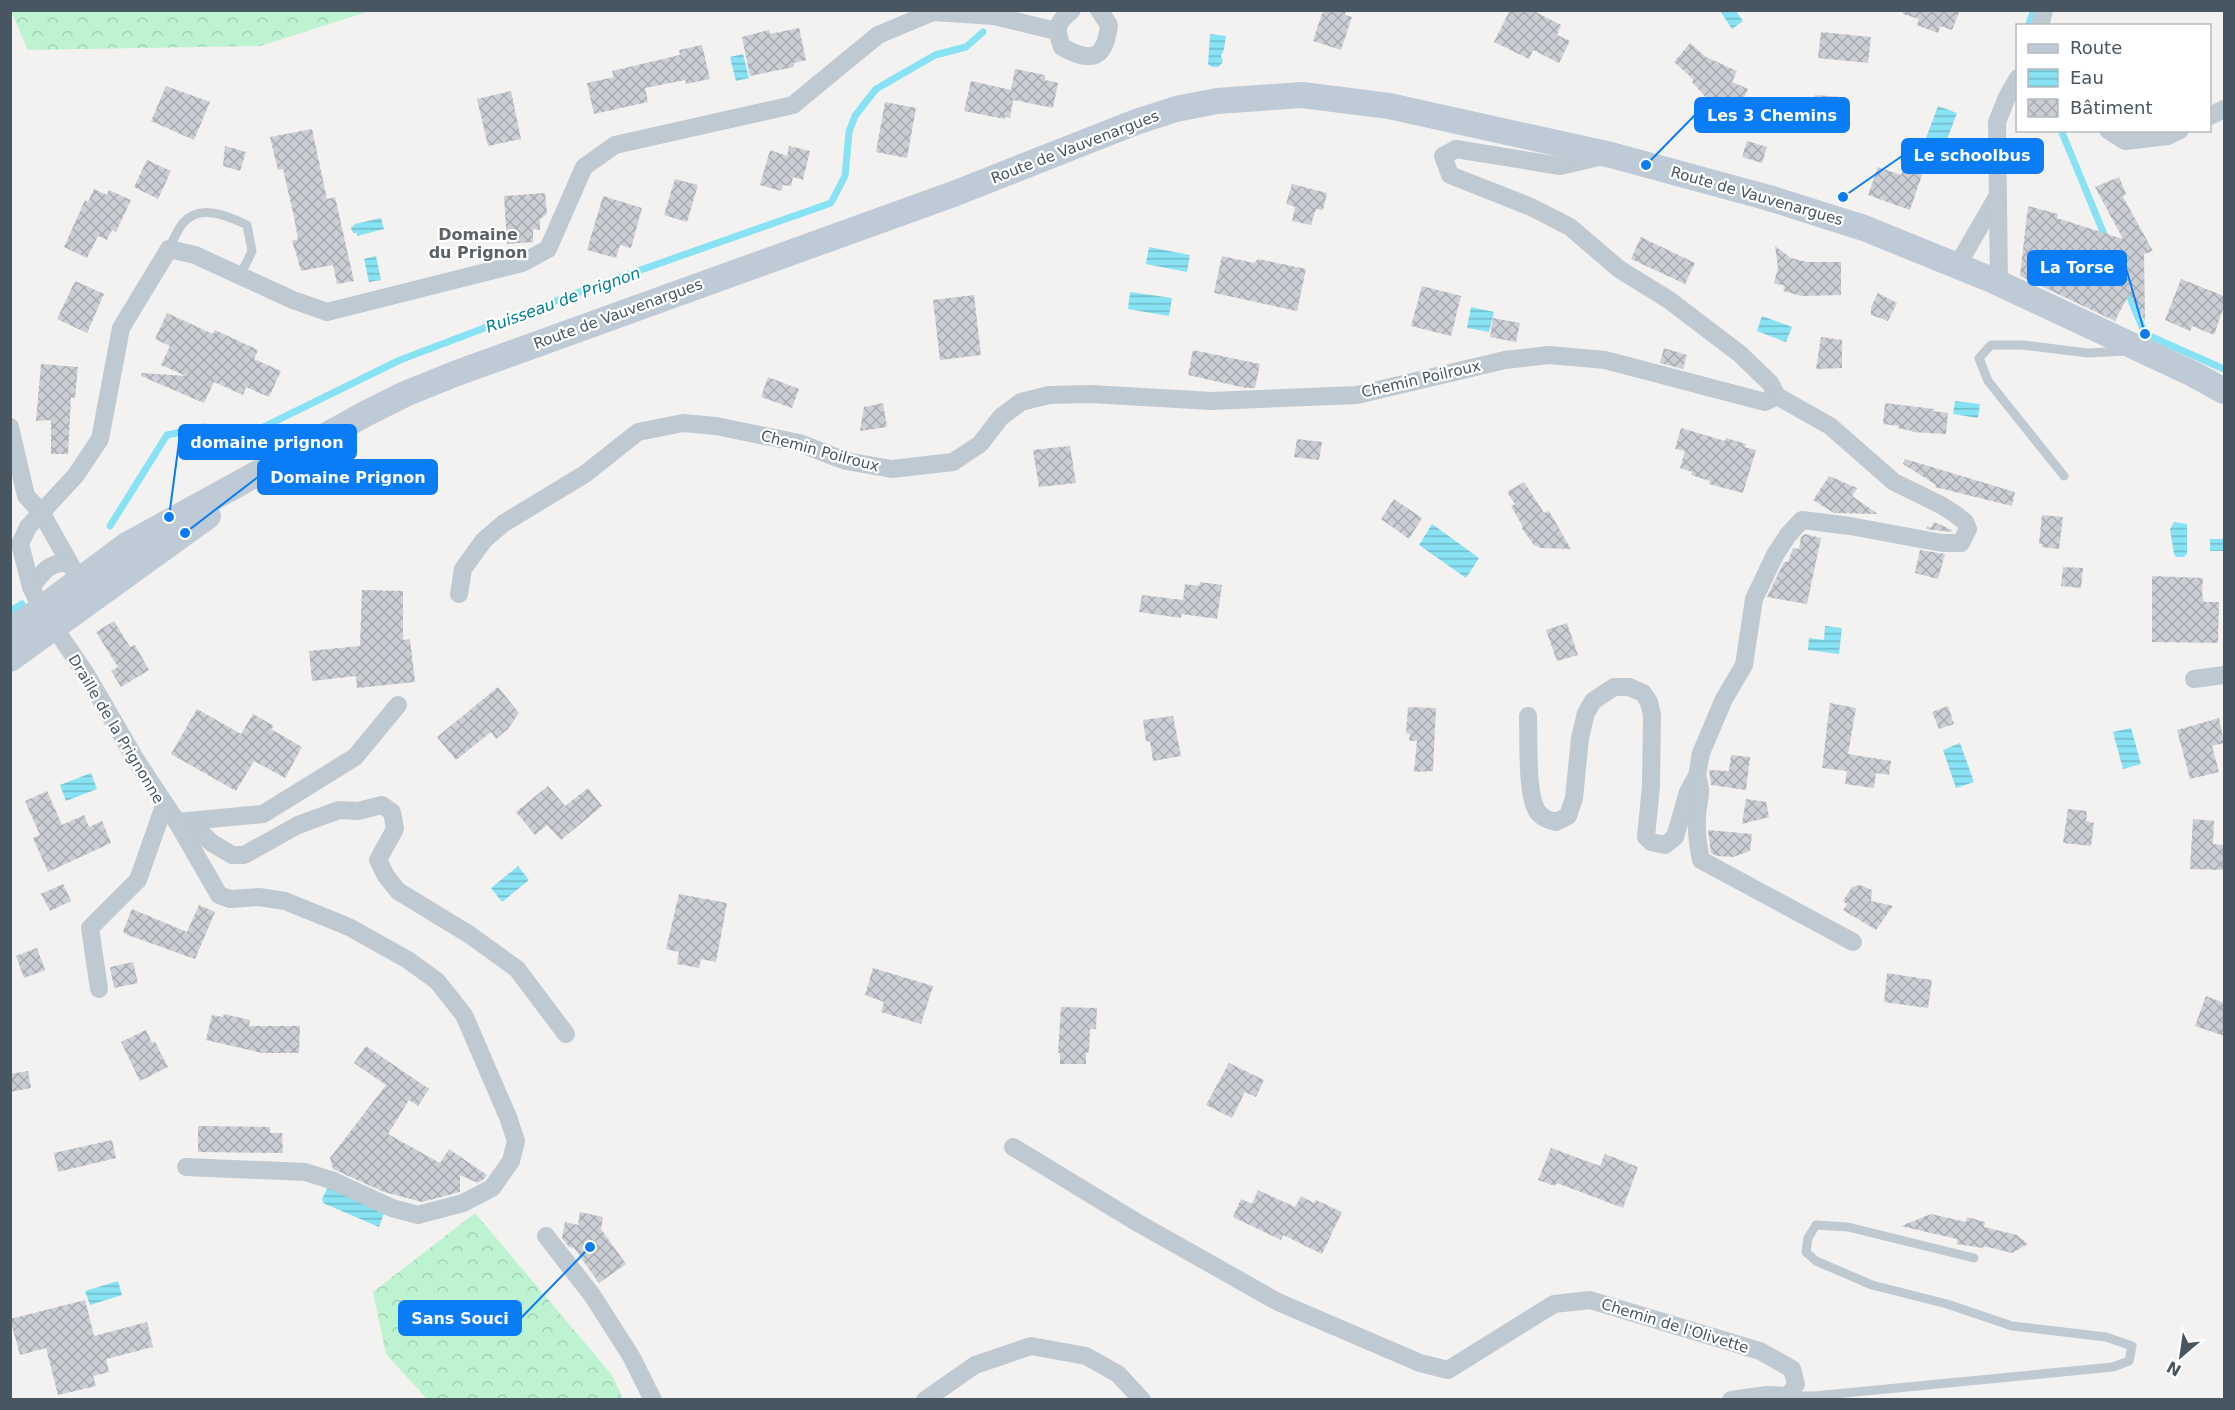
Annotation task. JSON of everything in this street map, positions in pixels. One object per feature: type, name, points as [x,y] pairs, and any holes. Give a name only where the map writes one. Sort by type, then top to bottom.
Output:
[{"type":"main road","name":"Route de Vauvenargues","points":[[10,632],[42,607],[291,456],[367,412],[405,394],[457,373],[956,193],[1136,122],[1217,101],[1302,95],[1389,106],[1611,155],[1769,198],[1864,228],[1995,281],[2144,350],[2224,391]]},
{"type":"main road","name":"Route de Vauvenargues","points":[[10,659],[42,607],[73,571],[127,545],[291,456]]},
{"type":"street","points":[[1072,10],[1060,20],[1056,32],[1062,47],[1078,56],[1090,57],[1101,51],[1108,39],[1109,25],[1099,10]]},
{"type":"street","points":[[169,249],[195,255],[293,300],[327,312],[522,263],[548,249],[584,167],[615,145],[794,105],[878,34],[933,12],[994,16],[1056,32]]},
{"type":"street","points":[[1995,281],[1998,195],[1997,122],[2016,81]]},
{"type":"street","points":[[2111,132],[2125,141],[2168,136],[2176,132]]},
{"type":"street","points":[[1528,716],[1531,791],[1536,810],[1545,820],[1556,822],[1568,816],[1575,798],[1581,738],[1586,713],[1593,701],[1614,687],[1629,687],[1643,693],[1649,702],[1652,715],[1651,786],[1646,837],[1651,842],[1665,845],[1675,837],[1688,792],[1697,776],[1701,753],[1724,699],[1744,665],[1754,599],[1775,555],[1788,535],[1802,520],[1850,526],[1942,543],[1961,543],[1968,529],[1965,522],[1955,514],[1894,482],[1830,426],[1777,396],[1770,382],[1740,354],[1669,300],[1619,269],[1570,227],[1531,207],[1450,175],[1443,156],[1456,149],[1560,166],[1611,155]]},
{"type":"street","points":[[1957,266],[1998,195]]},
{"type":"street","name":"Draille de la Prignonne","points":[[99,990],[90,928],[138,880],[165,806],[86,674],[42,607],[20,544],[28,527],[76,475],[99,439],[120,328],[169,249]]},
{"type":"street","name":"Chemin Poilroux","points":[[459,594],[463,569],[484,540],[504,524],[585,474],[638,432],[683,423],[716,426],[799,442],[846,461],[892,469],[953,462],[980,444],[1001,417],[1021,402],[1049,395],[1091,394],[1211,400],[1358,395],[1505,360],[1549,355],[1605,360],[1765,402],[1777,396]]},
{"type":"street","points":[[10,427],[26,496],[41,512],[73,571]]},
{"type":"street","points":[[2194,679],[2224,675]]},
{"type":"street","points":[[182,821],[263,814],[355,757],[398,705]]},
{"type":"street","points":[[1697,776],[1702,791],[1697,815],[1697,841],[1701,860],[1853,942]]},
{"type":"street","points":[[165,806],[222,849],[232,855],[244,855],[298,825],[339,810],[358,811],[382,805],[392,812],[395,829],[378,860],[386,876],[398,891],[470,935],[517,969],[566,1034]]},
{"type":"street","points":[[182,821],[219,895],[230,899],[260,897],[285,901],[349,927],[408,960],[437,981],[464,1015],[516,1141],[511,1161],[492,1188],[463,1203],[418,1215],[392,1208],[331,1180],[305,1172],[186,1167]]},
{"type":"street","name":"Chemin de l'Olivette","points":[[1013,1147],[1138,1223],[1278,1302],[1420,1364],[1448,1370],[1554,1304],[1590,1300],[1760,1351],[1791,1369],[1796,1384],[1789,1396]]},
{"type":"street","points":[[546,1236],[592,1295],[631,1356],[653,1400]]},
{"type":"street","points":[[925,1400],[975,1365],[1031,1346],[1086,1356],[1118,1374],[1142,1400]]},
{"type":"street","points":[[1731,1400],[1767,1395],[1789,1396]]},
{"type":"lane","points":[[169,249],[184,222],[198,214],[222,213],[247,225],[252,251],[240,276]]},
{"type":"lane","points":[[2064,476],[1988,381],[1979,358],[1991,345],[2023,345],[2088,353],[2144,350]]},
{"type":"lane","points":[[1789,1396],[1814,1396],[2090,1369],[2129,1361],[2132,1346],[2124,1343],[2106,1337],[2012,1326],[1947,1304],[1872,1285],[1816,1261],[1806,1251],[1808,1238],[1816,1225],[1848,1227],[1974,1258]]},
{"type":"green space","points":[[11,11],[370,11],[260,46],[28,50]]},
{"type":"green space","points":[[475,1213],[612,1375],[623,1399],[427,1399],[386,1354],[373,1292]]},
{"type":"water","points":[[1720,11],[1736,11],[1743,21],[1732,29]]},
{"type":"water","points":[[1210,34],[1226,36],[1221,56],[1223,62],[1218,67],[1208,64]]},
{"type":"water","points":[[743,54],[749,78],[736,81],[730,57]]},
{"type":"water","points":[[1938,106],[1957,113],[1945,145],[1935,148],[1926,138]]},
{"type":"water","points":[[381,218],[384,229],[357,236],[357,233],[353,233],[351,228],[355,224]]},
{"type":"water","points":[[1149,247],[1190,255],[1187,272],[1146,264]]},
{"type":"water","points":[[376,256],[381,280],[369,282],[364,259]]},
{"type":"water","points":[[1130,292],[1172,298],[1169,316],[1128,309]]},
{"type":"water","points":[[1471,307],[1494,312],[1489,332],[1467,328]]},
{"type":"water","points":[[1762,316],[1792,327],[1786,342],[1757,331]]},
{"type":"water","points":[[1955,401],[1980,404],[1978,418],[1953,414]]},
{"type":"water","points":[[2174,522],[2187,524],[2187,554],[2184,557],[2176,557],[2174,554],[2170,529]]},
{"type":"water","points":[[1432,524],[1479,558],[1466,578],[1419,545]]},
{"type":"water","points":[[2210,539],[2224,539],[2224,551],[2210,551]]},
{"type":"water","points":[[1825,626],[1842,628],[1839,654],[1808,650],[1809,638],[1824,640]]},
{"type":"water","points":[[2131,728],[2141,764],[2123,769],[2113,732]]},
{"type":"water","points":[[1960,743],[1974,782],[1956,788],[1943,750]]},
{"type":"water","points":[[91,773],[97,789],[66,801],[60,785]]},
{"type":"water","points":[[518,866],[529,880],[502,902],[491,888]]},
{"type":"water","points":[[328,1187],[384,1213],[379,1227],[323,1203],[322,1199]]},
{"type":"water","points":[[118,1281],[122,1295],[90,1305],[85,1291]]},
{"type":"building","points":[[1323,10],[1346,10],[1345,15],[1352,17],[1341,50],[1313,41]]},
{"type":"building","points":[[1510,10],[1532,10],[1561,25],[1557,35],[1570,41],[1559,63],[1533,50],[1529,59],[1494,42]]},
{"type":"building","points":[[1903,10],[1960,10],[1952,30],[1940,26],[1938,33],[1917,25],[1919,19],[1903,14]]},
{"type":"building","points":[[799,28],[806,60],[794,63],[794,67],[750,76],[742,37],[769,30],[770,34]]},
{"type":"building","points":[[1821,32],[1871,37],[1868,63],[1818,58]]},
{"type":"building","points":[[1690,43],[1706,57],[1737,71],[1732,82],[1748,89],[1736,115],[1713,105],[1692,82],[1693,79],[1674,62]]},
{"type":"building","points":[[702,45],[710,79],[686,84],[685,80],[645,88],[648,102],[594,114],[587,83],[614,77],[612,71],[680,55],[679,50]]},
{"type":"building","points":[[1015,69],[1045,75],[1045,80],[1058,83],[1053,108],[1013,100],[1010,118],[1005,117],[1005,119],[964,111],[971,81],[1011,90]]},
{"type":"building","points":[[166,86],[210,102],[194,140],[151,121]]},
{"type":"building","points":[[511,91],[521,139],[488,146],[477,99]]},
{"type":"building","points":[[1815,95],[1841,97],[1838,118],[1813,115]]},
{"type":"building","points":[[885,102],[916,108],[907,158],[876,152]]},
{"type":"building","points":[[312,129],[327,199],[335,197],[354,281],[337,284],[333,265],[301,271],[292,241],[298,239],[294,217],[283,169],[278,170],[270,137]]},
{"type":"building","points":[[1747,141],[1767,147],[1762,163],[1742,157]]},
{"type":"building","points":[[225,146],[246,152],[240,171],[223,166]]},
{"type":"building","points":[[789,146],[810,151],[803,180],[793,177],[791,186],[783,185],[781,191],[760,185],[770,150],[787,156]]},
{"type":"building","points":[[147,160],[171,171],[158,199],[134,187]]},
{"type":"building","points":[[1905,166],[1923,172],[1910,210],[1868,195],[1878,167],[1901,175]]},
{"type":"building","points":[[2119,177],[2126,194],[2123,197],[2153,251],[2144,254],[2145,321],[2129,294],[2115,321],[2020,276],[2028,206],[2058,214],[2057,218],[2123,239],[2095,187]]},
{"type":"building","points":[[675,179],[698,185],[687,222],[664,215]]},
{"type":"building","points":[[1292,184],[1327,193],[1323,210],[1316,209],[1311,225],[1292,221],[1295,207],[1286,204]]},
{"type":"building","points":[[94,189],[107,195],[109,190],[131,200],[116,232],[112,230],[107,240],[98,236],[87,258],[64,247],[85,200],[88,202]]},
{"type":"building","points":[[545,193],[547,214],[540,219],[540,230],[533,229],[533,242],[507,244],[504,196]]},
{"type":"building","points":[[603,196],[642,208],[631,248],[620,245],[616,258],[587,250]]},
{"type":"building","points":[[1641,237],[1695,263],[1685,284],[1631,259]]},
{"type":"building","points":[[1775,246],[1791,258],[1807,262],[1841,262],[1841,295],[1802,296],[1783,291],[1785,286],[1774,283],[1778,268]]},
{"type":"building","points":[[1222,256],[1254,263],[1258,259],[1306,269],[1297,311],[1214,293]]},
{"type":"building","points":[[2181,279],[2224,296],[2224,306],[2214,335],[2192,326],[2190,331],[2165,320]]},
{"type":"building","points":[[75,281],[104,294],[87,333],[57,319]]},
{"type":"building","points":[[1422,286],[1461,296],[1451,336],[1411,326]]},
{"type":"building","points":[[1878,293],[1897,303],[1888,321],[1871,315],[1871,307]]},
{"type":"building","points":[[974,295],[981,355],[940,360],[933,300]]},
{"type":"building","points":[[167,313],[213,334],[215,330],[258,350],[254,359],[281,371],[269,397],[246,387],[243,395],[214,382],[204,403],[141,376],[142,373],[186,376],[161,365],[170,346],[155,339]]},
{"type":"building","points":[[1493,318],[1520,323],[1516,342],[1490,337]]},
{"type":"building","points":[[1821,337],[1842,340],[1842,368],[1816,369]]},
{"type":"building","points":[[1664,348],[1687,355],[1683,369],[1660,363]]},
{"type":"building","points":[[1193,350],[1260,364],[1255,388],[1188,375]]},
{"type":"building","points":[[41,364],[78,367],[75,398],[71,397],[68,454],[51,454],[51,420],[36,421]]},
{"type":"building","points":[[768,377],[799,389],[792,408],[761,397]]},
{"type":"building","points":[[883,403],[887,427],[860,431],[864,407]]},
{"type":"building","points":[[1885,403],[1948,413],[1946,434],[1912,432],[1898,428],[1899,426],[1883,424]]},
{"type":"building","points":[[1681,428],[1725,441],[1726,438],[1746,444],[1745,447],[1756,450],[1743,493],[1709,484],[1710,481],[1691,475],[1692,472],[1680,468],[1685,451],[1675,449]]},
{"type":"building","points":[[1297,439],[1322,442],[1319,460],[1294,457]]},
{"type":"building","points":[[1070,446],[1076,483],[1039,487],[1033,450]]},
{"type":"building","points":[[1905,459],[2015,492],[2012,506],[1935,487],[1936,485],[1903,464]]},
{"type":"building","points":[[1829,476],[1857,488],[1852,496],[1878,514],[1834,513],[1813,500]]},
{"type":"building","points":[[1524,482],[1544,513],[1549,511],[1571,549],[1541,548],[1534,545],[1522,529],[1511,506],[1515,504],[1507,492]]},
{"type":"building","points":[[1394,499],[1422,518],[1409,539],[1381,519]]},
{"type":"building","points":[[2042,515],[2063,517],[2059,549],[2042,547],[2042,544],[2039,544]]},
{"type":"building","points":[[1934,522],[1952,530],[1951,532],[1926,529],[1927,526],[1931,528]]},
{"type":"building","points":[[1805,534],[1821,538],[1807,604],[1767,597],[1784,562],[1788,562],[1793,548],[1799,549],[1801,537]]},
{"type":"building","points":[[1920,550],[1945,554],[1938,579],[1915,573]]},
{"type":"building","points":[[2063,567],[2083,568],[2081,588],[2061,586]]},
{"type":"building","points":[[2152,576],[2203,578],[2204,602],[2219,602],[2218,643],[2152,642]]},
{"type":"building","points":[[1200,582],[1222,585],[1217,619],[1182,614],[1181,618],[1139,612],[1142,595],[1183,600],[1185,584],[1199,586]]},
{"type":"building","points":[[362,590],[403,591],[403,640],[410,639],[415,682],[357,688],[356,676],[312,681],[309,651],[360,646]]},
{"type":"building","points":[[114,621],[130,647],[135,645],[149,670],[121,687],[111,671],[118,667],[96,632]]},
{"type":"building","points":[[1567,623],[1578,655],[1557,661],[1546,630]]},
{"type":"building","points":[[498,687],[519,713],[508,729],[496,739],[491,732],[456,760],[437,737]]},
{"type":"building","points":[[1830,703],[1856,708],[1848,754],[1891,761],[1889,775],[1876,773],[1874,788],[1845,784],[1847,771],[1822,768]]},
{"type":"building","points":[[1948,706],[1954,724],[1939,729],[1932,712]]},
{"type":"building","points":[[1408,707],[1436,708],[1433,771],[1414,772],[1417,741],[1409,741],[1410,734],[1406,733]]},
{"type":"building","points":[[197,709],[241,734],[253,714],[274,726],[271,729],[302,747],[285,778],[254,761],[236,791],[171,754]]},
{"type":"building","points":[[1173,716],[1181,756],[1153,761],[1150,741],[1146,742],[1143,720]]},
{"type":"building","points":[[2219,718],[2224,743],[2212,746],[2219,772],[2190,779],[2177,730]]},
{"type":"building","points":[[1731,755],[1750,757],[1746,790],[1711,785],[1709,770],[1729,771]]},
{"type":"building","points":[[548,786],[565,806],[588,788],[602,806],[561,840],[547,825],[535,835],[516,812]]},
{"type":"building","points":[[47,791],[62,825],[84,815],[89,827],[102,821],[111,843],[48,872],[33,838],[40,835],[25,801]]},
{"type":"building","points":[[1746,799],[1766,802],[1769,817],[1742,824]]},
{"type":"building","points":[[2068,809],[2087,811],[2086,821],[2094,823],[2091,846],[2063,843]]},
{"type":"building","points":[[2193,819],[2214,821],[2213,844],[2223,845],[2224,870],[2190,869]]},
{"type":"building","points":[[1708,830],[1752,834],[1750,851],[1733,857],[1717,856],[1711,853]]},
{"type":"building","points":[[63,884],[71,901],[50,911],[41,894]]},
{"type":"building","points":[[1860,885],[1872,890],[1871,901],[1893,906],[1876,930],[1843,910],[1847,904],[1843,901],[1852,887]]},
{"type":"building","points":[[679,894],[727,903],[716,962],[701,959],[699,968],[677,964],[679,952],[666,949]]},
{"type":"building","points":[[199,905],[215,912],[195,959],[125,934],[123,931],[132,909],[187,932]]},
{"type":"building","points":[[37,948],[45,970],[24,978],[16,956]]},
{"type":"building","points":[[133,962],[138,983],[114,988],[110,967]]},
{"type":"building","points":[[873,968],[933,986],[921,1024],[881,1012],[884,1002],[865,995]]},
{"type":"building","points":[[1887,973],[1932,980],[1928,1008],[1884,1002]]},
{"type":"building","points":[[2206,996],[2224,1003],[2224,1036],[2195,1026]]},
{"type":"building","points":[[1061,1007],[1097,1008],[1096,1029],[1090,1029],[1086,1064],[1060,1064],[1060,1053],[1058,1053]]},
{"type":"building","points":[[224,1014],[250,1020],[249,1026],[300,1026],[299,1053],[262,1053],[206,1040],[212,1015],[223,1017]]},
{"type":"building","points":[[146,1030],[168,1067],[140,1081],[121,1042]]},
{"type":"building","points":[[366,1046],[429,1089],[418,1106],[409,1100],[388,1134],[440,1163],[449,1149],[487,1175],[484,1179],[478,1183],[460,1175],[460,1192],[422,1202],[384,1192],[333,1169],[330,1158],[386,1085],[354,1063]]},
{"type":"building","points":[[1229,1063],[1264,1080],[1256,1097],[1245,1092],[1232,1118],[1206,1105]]},
{"type":"building","points":[[28,1071],[31,1088],[10,1092],[10,1074]]},
{"type":"building","points":[[198,1126],[270,1127],[270,1133],[282,1133],[283,1153],[198,1152]]},
{"type":"building","points":[[112,1140],[116,1158],[58,1172],[54,1153]]},
{"type":"building","points":[[1551,1148],[1600,1166],[1605,1154],[1638,1167],[1623,1208],[1557,1183],[1555,1186],[1538,1180]]},
{"type":"building","points":[[1258,1190],[1295,1207],[1301,1196],[1342,1212],[1322,1254],[1283,1235],[1281,1240],[1233,1217],[1241,1199],[1252,1204]]},
{"type":"building","points":[[580,1212],[603,1217],[601,1229],[626,1264],[599,1283],[574,1248],[569,1247],[562,1238],[565,1222],[578,1225]]},
{"type":"building","points":[[1931,1214],[1966,1222],[1967,1217],[1985,1222],[1984,1227],[2017,1235],[2028,1244],[2012,1253],[1984,1246],[1983,1248],[1957,1244],[1957,1239],[1901,1226]]},
{"type":"building","points":[[85,1300],[94,1336],[147,1322],[153,1347],[106,1359],[109,1372],[93,1376],[96,1386],[58,1395],[46,1348],[20,1355],[10,1319]]},
{"type":"waterway","name":"Ruisseau de Prignon","points":[[2029,24],[2034,10]]},
{"type":"waterway","name":"Ruisseau de Prignon","points":[[110,526],[167,435],[205,427],[243,437],[400,360],[598,285],[831,203],[845,176],[849,132],[855,116],[876,89],[935,55],[966,47],[983,32]]},
{"type":"waterway","points":[[2062,132],[2106,239]]},
{"type":"waterway","points":[[2126,288],[2145,334],[2224,369]]},
{"type":"waterway","name":"Ruisseau de Prignon","points":[[10,611],[22,604]]},
{"type":"place","name":"Les 3 Chemins","points":[[1646,165]]},
{"type":"place","name":"Le schoolbus","points":[[1843,197]]},
{"type":"place","name":"La Torse","points":[[2145,334]]},
{"type":"place","name":"domaine prignon","points":[[169,517]]},
{"type":"place","name":"Domaine Prignon","points":[[185,533]]},
{"type":"place","name":"Sans Souci","points":[[590,1247]]},
{"type":"district","name":"Domaine du Prignon","points":[[478,243]]}]
